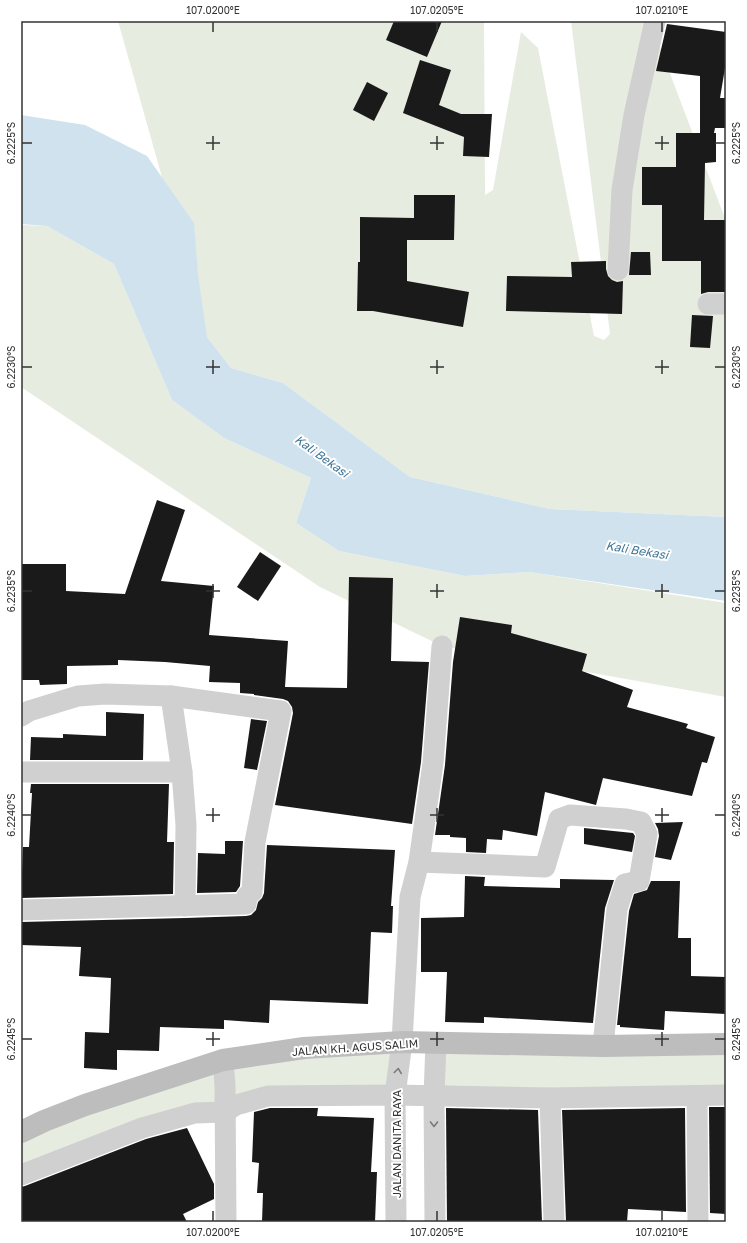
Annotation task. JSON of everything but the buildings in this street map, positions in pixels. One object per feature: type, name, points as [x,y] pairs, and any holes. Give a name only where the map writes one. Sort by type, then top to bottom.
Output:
[{"type":"street","points":[[618,270],[622,190],[634,115],[655,21]]},
{"type":"street","name":"JALAN DANITA RAYA","points":[[396,1222],[395,1095],[402,1042],[410,897],[418,862],[433,763],[442,646]]},
{"type":"street","points":[[21,716],[29,711],[78,696],[105,694],[171,696],[281,712],[255,842],[252,892],[247,896],[246,904],[21,910]]},
{"type":"street","points":[[171,696],[182,772],[186,825],[185,906]]},
{"type":"street","points":[[21,772],[182,772]]},
{"type":"street","points":[[418,862],[544,867],[559,819],[570,815],[641,822],[647,834],[639,881],[625,884],[617,909],[603,1046]]},
{"type":"street","name":"JALAN KH. AGUS SALIM","points":[[21,1132],[85,1105],[223,1060],[304,1048],[402,1042],[603,1046],[726,1044]]},
{"type":"street","points":[[435,1222],[434,1096],[436,1043]]},
{"type":"street","points":[[223,1060],[226,1222]]},
{"type":"street","points":[[21,1176],[142,1128],[195,1113],[225,1112],[236,1105],[268,1096],[395,1095],[550,1098],[726,1095]]},
{"type":"street","points":[[697,1096],[698,1222]]},
{"type":"street","points":[[550,1098],[554,1222]]},
{"type":"shaded area","points":[[118,21],[484,21],[485,195],[493,190],[521,32],[538,48],[594,336],[604,340],[610,334],[571,21],[650,21],[726,221],[726,517],[550,509],[410,477],[283,383],[231,368],[207,337]]},
{"type":"shaded area","points":[[21,225],[47,226],[114,264],[172,400],[224,438],[311,478],[296,523],[339,551],[465,576],[529,572],[726,603],[726,697],[442,646],[320,587],[21,387]]},
{"type":"shaded area","points":[[436,1043],[726,1044],[726,1095],[434,1096]]},
{"type":"shaded area","points":[[398,1045],[392,1092],[234,1102],[227,1063]]},
{"type":"shaded area","points":[[223,1060],[225,1112],[21,1175],[21,1132]]},
{"type":"water","name":"Kali Bekasi","points":[[21,115],[85,125],[147,156],[194,223],[198,275],[207,337],[231,368],[283,383],[410,477],[550,509],[726,517],[726,601],[529,572],[465,576],[339,551],[296,523],[311,478],[224,438],[172,400],[114,264],[47,226],[21,224]]}]
